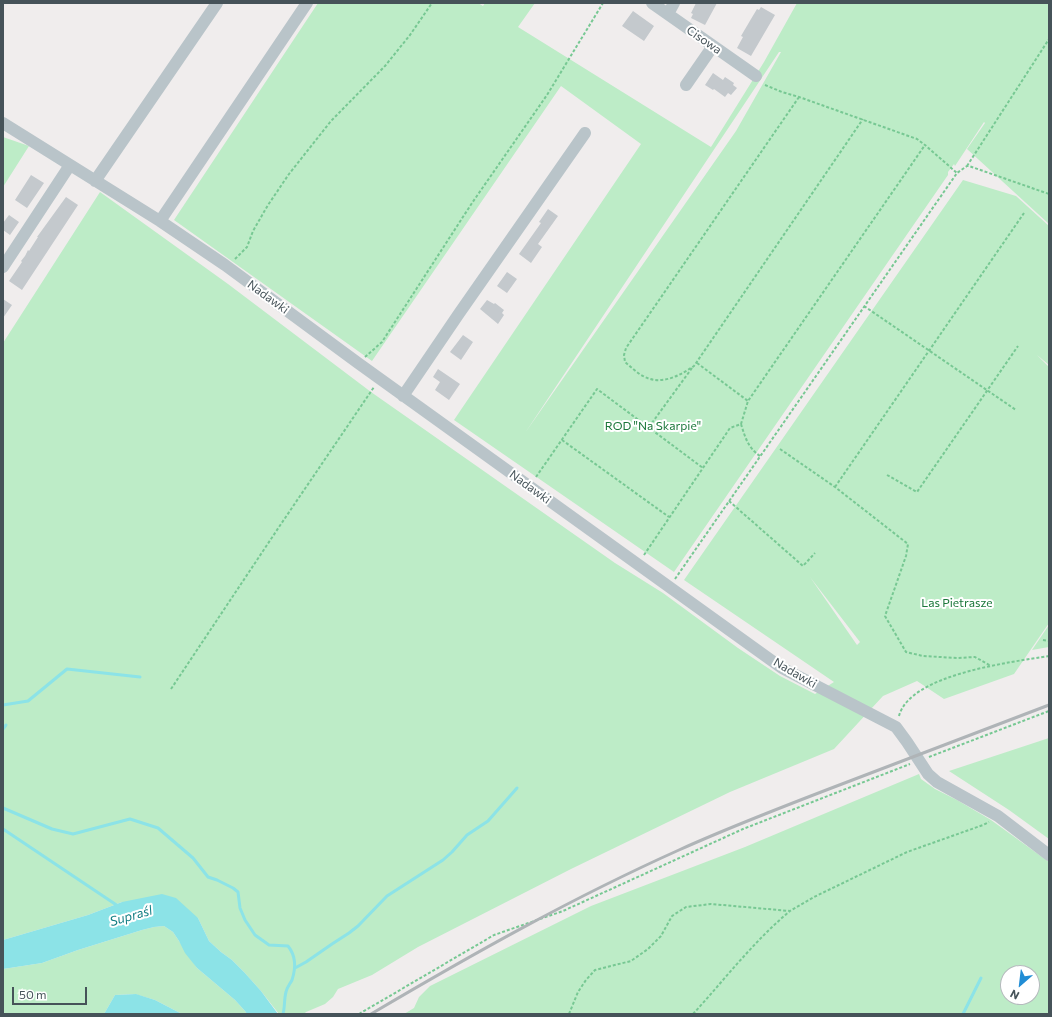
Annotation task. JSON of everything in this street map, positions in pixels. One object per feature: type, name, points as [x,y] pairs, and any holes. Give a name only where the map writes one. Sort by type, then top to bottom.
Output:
[{"type":"street","points":[[96,181],[217,3]]},
{"type":"street","points":[[160,221],[307,3]]},
{"type":"street","name":"Cisowa","points":[[652,3],[756,76]]},
{"type":"street","points":[[668,14],[674,3]]},
{"type":"street","points":[[686,86],[713,46]]},
{"type":"street","name":"Nadawki","points":[[3,123],[160,221],[225,265],[403,396],[782,668],[896,727],[908,742],[928,774],[937,782],[998,816],[1049,855]]},
{"type":"street","points":[[403,396],[585,133]]},
{"type":"street","points":[[3,267],[70,165]]},
{"type":"path","points":[[225,265],[238,256],[247,247],[253,231],[268,205],[289,174],[331,121],[385,66],[410,35],[432,3]]},
{"type":"path","points":[[358,363],[382,342],[472,203],[547,95],[603,3]]},
{"type":"path","points":[[670,587],[681,569],[957,173],[967,166],[1049,39]]},
{"type":"path","points":[[765,85],[917,139],[957,173]]},
{"type":"path","points":[[693,367],[670,379],[656,380],[643,376],[625,362],[624,355],[630,342],[799,97]]},
{"type":"path","points":[[649,427],[696,363],[863,119]]},
{"type":"path","points":[[760,456],[756,454],[747,442],[741,424],[748,401],[925,145]]},
{"type":"path","points":[[967,166],[1049,194]]},
{"type":"path","points":[[835,487],[1024,213]]},
{"type":"path","points":[[864,306],[1016,410]]},
{"type":"path","points":[[887,475],[917,492],[1018,346]]},
{"type":"path","points":[[696,363],[748,401]]},
{"type":"path","points":[[171,689],[380,379]]},
{"type":"path","points":[[529,486],[597,389],[702,468]]},
{"type":"path","points":[[638,564],[730,428],[741,424]]},
{"type":"path","points":[[562,440],[669,517]]},
{"type":"path","points":[[780,449],[835,487],[908,544],[906,556],[885,616],[906,652],[957,658],[975,657],[991,666]]},
{"type":"path","points":[[729,500],[803,566],[815,553]]},
{"type":"path","points":[[1044,640],[1049,640]]},
{"type":"path","points":[[896,727],[900,710],[914,695],[934,683],[991,666],[1049,656]]},
{"type":"path","points":[[359,1014],[494,935],[563,911],[743,829],[1049,711]]},
{"type":"path","points":[[694,1014],[738,962],[773,925],[790,911],[814,897],[906,852],[984,826],[998,816]]},
{"type":"path","points":[[569,1014],[578,992],[595,970],[631,961],[648,949],[661,936],[672,916],[686,907],[711,904],[790,911]]},
{"type":"green space","name":"ROD \"Na Skarpie\"","points":[[318,3],[478,3],[483,6],[485,3],[535,3],[518,27],[711,147],[764,62],[797,3],[1049,3],[1049,224],[967,149],[985,123],[984,122],[955,166],[954,164],[948,172],[948,175],[674,572],[454,420],[641,144],[561,86],[372,361],[174,220]],"holes":[[[779,52],[781,52],[736,131],[525,433]]]},
{"type":"green space","points":[[3,137],[29,146],[3,187]]},
{"type":"green space","name":"Las Pietrasze","points":[[963,180],[1016,196],[1049,226],[1049,365],[1037,355],[1049,367],[1049,623],[1014,674],[944,699],[917,681],[883,696],[834,749],[730,792],[571,869],[418,947],[372,975],[338,989],[333,997],[325,1004],[304,1014],[279,1014],[244,972],[209,941],[198,918],[122,902],[88,915],[3,940],[3,343],[100,192],[228,284],[371,392],[615,563],[663,593],[738,648],[780,676],[815,694],[834,682],[684,580]],"holes":[[[810,577],[860,642],[857,645]]]},
{"type":"green space","points":[[1049,625],[1049,647],[1032,650]]},
{"type":"green space","points":[[1049,738],[1049,839],[1009,810],[949,771]]},
{"type":"green space","points":[[919,774],[921,779],[935,789],[991,820],[1049,862],[1049,1014],[404,1014],[414,1008],[419,997],[430,986],[591,906],[745,847]]},
{"type":"green space","points":[[164,926],[173,932],[197,968],[235,1000],[247,1014],[182,1014],[155,1000],[135,994],[115,995],[104,1014],[3,1014],[3,969],[42,963],[142,930]]},
{"type":"water","name":"Supraśl","points":[[162,894],[176,898],[198,918],[209,941],[244,972],[261,991],[278,1014],[247,1014],[235,1000],[197,968],[185,953],[173,932],[164,926],[142,930],[42,963],[3,969],[3,940],[88,915],[122,902]]},
{"type":"water","points":[[136,994],[155,1000],[182,1014],[104,1014],[115,995]]},
{"type":"building","points":[[696,3],[717,3],[705,25],[691,18],[693,14],[691,13]]},
{"type":"building","points":[[761,7],[775,15],[751,56],[737,48],[743,37],[741,36],[757,9],[759,10]]},
{"type":"building","points":[[633,11],[654,26],[644,41],[622,26]]},
{"type":"building","points":[[713,73],[723,80],[725,77],[734,83],[733,85],[737,88],[731,95],[728,93],[725,97],[714,89],[713,90],[705,85]]},
{"type":"building","points":[[31,175],[44,183],[27,208],[15,200]]},
{"type":"building","points":[[66,197],[78,205],[22,290],[9,281],[28,250],[29,251],[37,237]]},
{"type":"building","points":[[548,209],[558,216],[538,244],[542,247],[531,263],[519,254],[541,223],[539,222]]},
{"type":"building","points":[[9,215],[19,222],[10,235],[3,230],[3,223]]},
{"type":"building","points":[[507,272],[517,279],[507,293],[497,286]]},
{"type":"building","points":[[3,299],[12,305],[3,318]]},
{"type":"building","points":[[487,300],[494,304],[495,303],[504,310],[502,313],[504,315],[498,324],[480,309]]},
{"type":"building","points":[[463,335],[473,342],[461,360],[450,352]]},
{"type":"building","points":[[438,369],[460,384],[449,400],[435,390],[440,382],[433,377]]},
{"type":"waterway","points":[[3,705],[28,701],[67,669],[140,677]]},
{"type":"waterway","points":[[3,729],[6,725]]},
{"type":"waterway","points":[[295,968],[358,926],[387,896],[443,860],[467,835],[488,821],[517,788]]},
{"type":"waterway","points":[[3,808],[52,829],[73,834],[130,819],[158,828],[193,858],[208,877],[217,880],[238,892],[240,908],[245,920],[255,935],[269,945],[288,946],[291,950],[294,958],[294,971],[292,980],[286,990],[283,1014]]},
{"type":"waterway","name":"Supraśl","points":[[3,829],[118,906]]},
{"type":"waterway","points":[[963,1014],[981,978]]},
{"type":"railway","points":[[371,1014],[522,928],[639,868],[780,808],[1049,705]]}]
